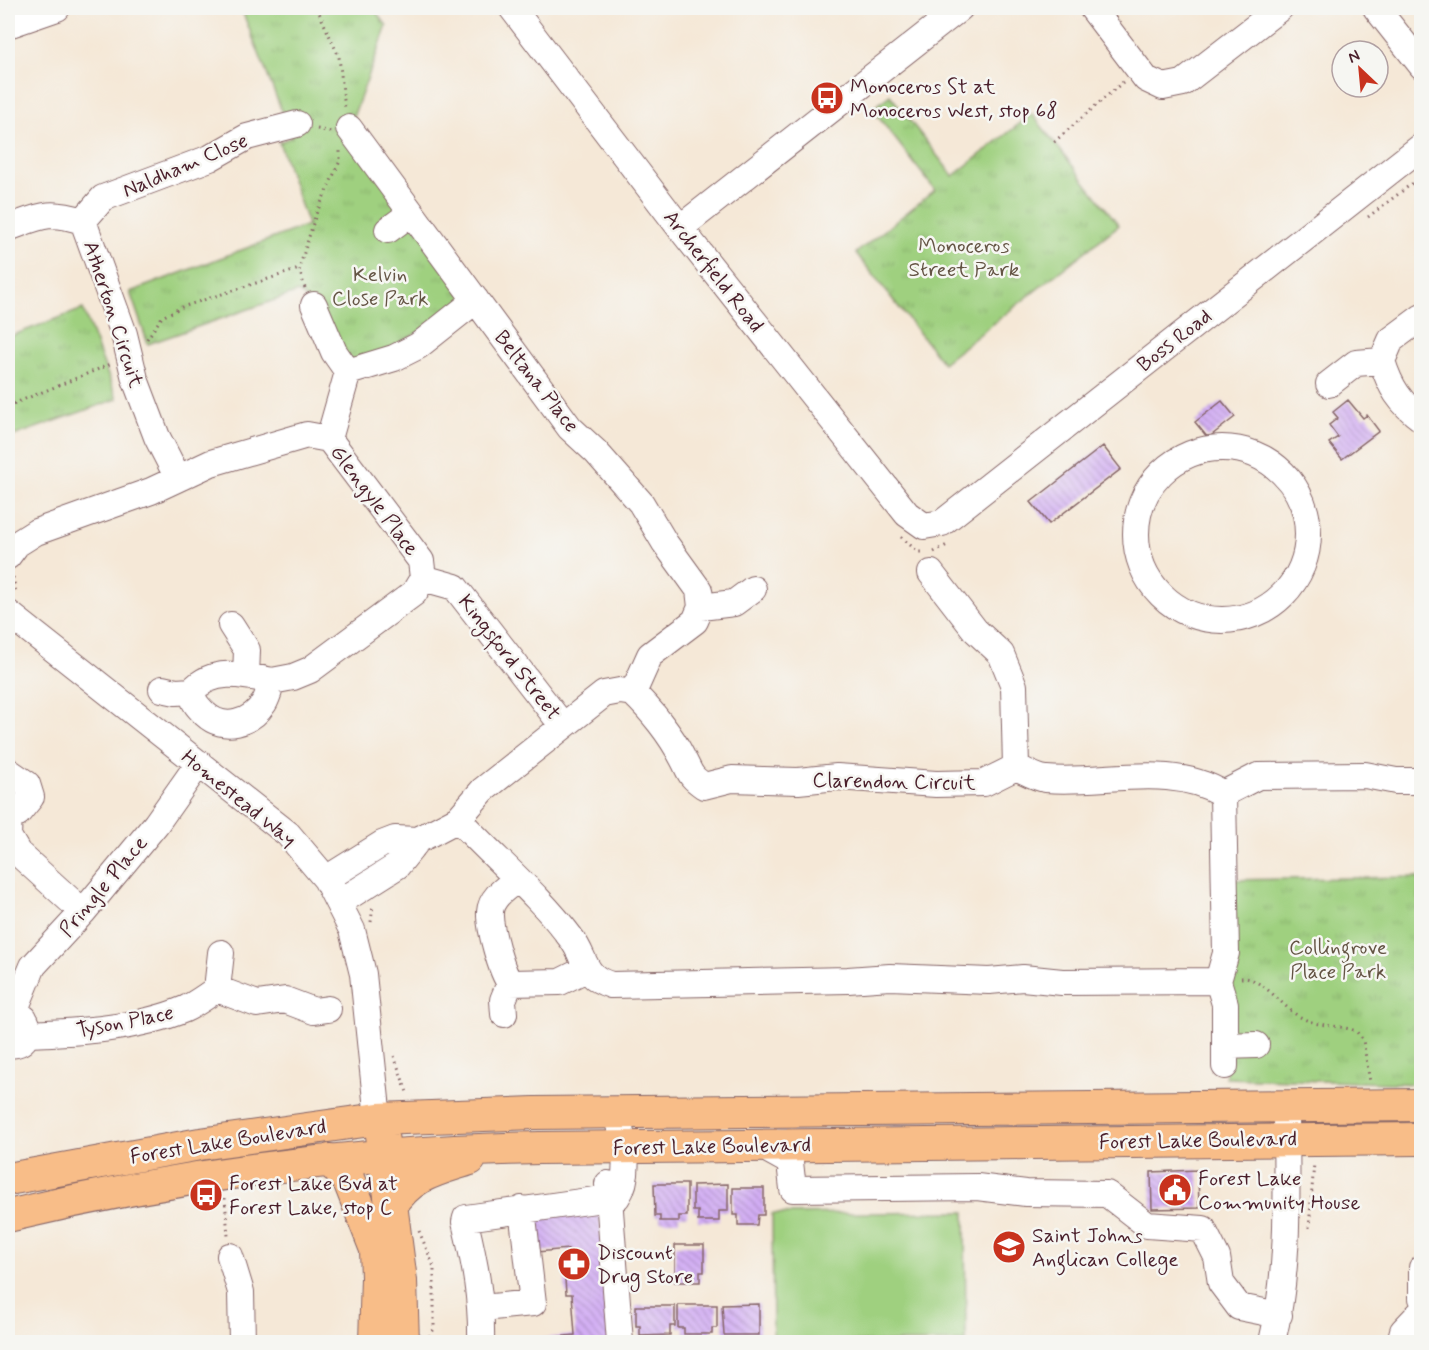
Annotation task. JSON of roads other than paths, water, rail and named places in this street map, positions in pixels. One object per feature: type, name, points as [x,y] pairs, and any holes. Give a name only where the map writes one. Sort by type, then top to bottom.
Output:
[{"type":"main road","name":"Forest Lake Boulevard","points":[[8,1179],[200,1143],[378,1119],[616,1113],[1422,1105]]},
{"type":"main road","points":[[375,1342],[378,1119]]},
{"type":"main road","name":"Forest Lake Boulevard","points":[[8,1216],[148,1186],[330,1160],[502,1148],[1422,1139]]},
{"type":"main road","points":[[391,1206],[402,1188],[411,1182],[502,1148]]},
{"type":"main road","points":[[378,1155],[391,1206],[401,1281],[404,1342]]},
{"type":"main road","points":[[330,1160],[349,1181],[377,1254]]},
{"type":"street","points":[[8,24],[57,8]]},
{"type":"street","name":"Archerfield Road","points":[[512,8],[680,228],[907,514],[924,526]]},
{"type":"street","points":[[680,228],[960,8]]},
{"type":"street","points":[[1092,8],[1146,79],[1163,87],[1183,82],[1280,8]]},
{"type":"street","points":[[1376,8],[1422,66]]},
{"type":"street","name":"Naldham Close","points":[[83,221],[103,198],[210,158],[247,137],[297,124]]},
{"type":"street","name":"Beltana Place","points":[[344,130],[411,213],[570,428],[596,452],[641,503],[665,543],[699,590],[701,607]]},
{"type":"street","name":"Boss Road","points":[[924,526],[933,527],[942,523],[1422,147]]},
{"type":"street","name":"Atherton Circuit","points":[[8,228],[38,217],[59,213],[83,221],[156,437],[178,478]]},
{"type":"street","points":[[388,230],[411,213]]},
{"type":"street","points":[[348,372],[394,358],[418,346],[476,300]]},
{"type":"street","points":[[314,305],[334,352],[348,372]]},
{"type":"street","points":[[1422,317],[1391,340],[1382,361],[1390,385],[1404,406],[1422,419]]},
{"type":"street","points":[[1329,384],[1356,363],[1382,361]]},
{"type":"street","points":[[329,439],[348,372]]},
{"type":"street","name":"Glengyle Place","points":[[8,556],[17,544],[36,532],[178,478],[211,463],[307,435],[329,439],[421,561],[423,578],[414,593],[310,670],[293,677],[272,681],[227,674],[201,681],[192,691]]},
{"type":"street","points":[[1222,447],[1250,451],[1274,464],[1293,484],[1306,509],[1309,537],[1304,564],[1290,588],[1269,607],[1242,619],[1212,621],[1184,613],[1160,596],[1143,572],[1135,543],[1137,514],[1148,487],[1168,465],[1194,451],[1222,447]]},
{"type":"street","points":[[931,573],[975,630],[1001,654],[1014,686],[1016,767],[1044,779],[1164,777],[1206,783],[1223,794]]},
{"type":"street","name":"Kingsford Street","points":[[423,578],[456,587],[563,726]]},
{"type":"street","points":[[340,902],[397,866],[418,840],[458,819],[483,790],[604,694],[620,691],[633,693],[650,655],[695,621],[701,607],[734,603],[753,589]]},
{"type":"street","name":"Homestead Way","points":[[8,614],[288,834],[326,879],[340,902],[352,930],[363,974],[378,1119]]},
{"type":"street","points":[[231,625],[247,650],[246,676]]},
{"type":"street","points":[[162,689],[176,692],[192,691],[193,701],[213,721],[233,725],[249,718],[265,702],[272,681]]},
{"type":"street","name":"Clarendon Circuit","points":[[633,693],[646,705],[683,757],[689,776],[704,786],[732,779],[798,781],[837,777],[936,784],[984,783],[1016,767]]},
{"type":"street","name":"Pringle Place","points":[[11,1012],[33,966],[83,912],[156,824],[199,764]]},
{"type":"street","points":[[8,771],[27,784],[31,796],[18,813],[8,814],[8,836],[18,853],[83,912]]},
{"type":"street","points":[[1223,794],[1258,776],[1365,775],[1396,781],[1422,781]]},
{"type":"street","points":[[1223,794],[1226,953],[1218,981],[1225,1004],[1225,1056],[1256,1045]]},
{"type":"street","points":[[458,819],[516,879],[543,903],[573,940],[586,969],[597,981],[611,985],[848,980],[890,976],[989,981],[1023,978],[1062,981],[1218,981]]},
{"type":"street","points":[[326,879],[382,844],[395,839],[418,840]]},
{"type":"street","points":[[510,983],[502,972],[490,911],[497,895],[516,879]]},
{"type":"street","points":[[222,953],[217,989],[257,1004],[285,1000],[314,1011],[328,1009]]},
{"type":"street","points":[[510,983],[560,982],[586,969]]},
{"type":"street","points":[[504,1014],[503,1000],[510,983]]},
{"type":"street","name":"Tyson Place","points":[[17,1039],[158,1019],[187,1008],[217,989]]},
{"type":"street","points":[[11,1012],[24,1017],[17,1039]]},
{"type":"street","points":[[1272,1342],[1279,1315],[1286,1241],[1286,1106]]},
{"type":"street","points":[[616,1113],[616,1147],[608,1199],[620,1342]]},
{"type":"street","points":[[760,1146],[790,1162],[793,1190],[977,1187],[1026,1193],[1107,1194],[1147,1225],[1203,1229],[1217,1257],[1221,1283],[1239,1307],[1279,1315]]},
{"type":"street","points":[[481,1342],[482,1308],[479,1279],[465,1222],[466,1218],[608,1199]]},
{"type":"street","points":[[482,1308],[533,1303],[522,1209]]},
{"type":"street","points":[[230,1256],[241,1292],[243,1342]]},
{"type":"street","points":[[1422,1268],[1422,1298]]},
{"type":"street","points":[[1400,1342],[1403,1331],[1422,1311]]},
{"type":"place","name":"Monoceros St at Monoceros West, stop 68","points":[[827,98]]},
{"type":"place","name":"Forest Lake Community House","points":[[1175,1190]]},
{"type":"place","name":"Forest Lake Bvd at Forest Lake, stop C","points":[[206,1195]]},
{"type":"place","name":"Saint Johns Anglican College","points":[[1009,1247]]},
{"type":"place","name":"Discount Drug Store","points":[[574,1264]]},
{"type":"park label","name":"Monoceros Street Park","points":[[964,257]]},
{"type":"park label","name":"Kelvin Close Park","points":[[380,286]]},
{"type":"park label","name":"Collingrove Place Park","points":[[1338,959]]}]
